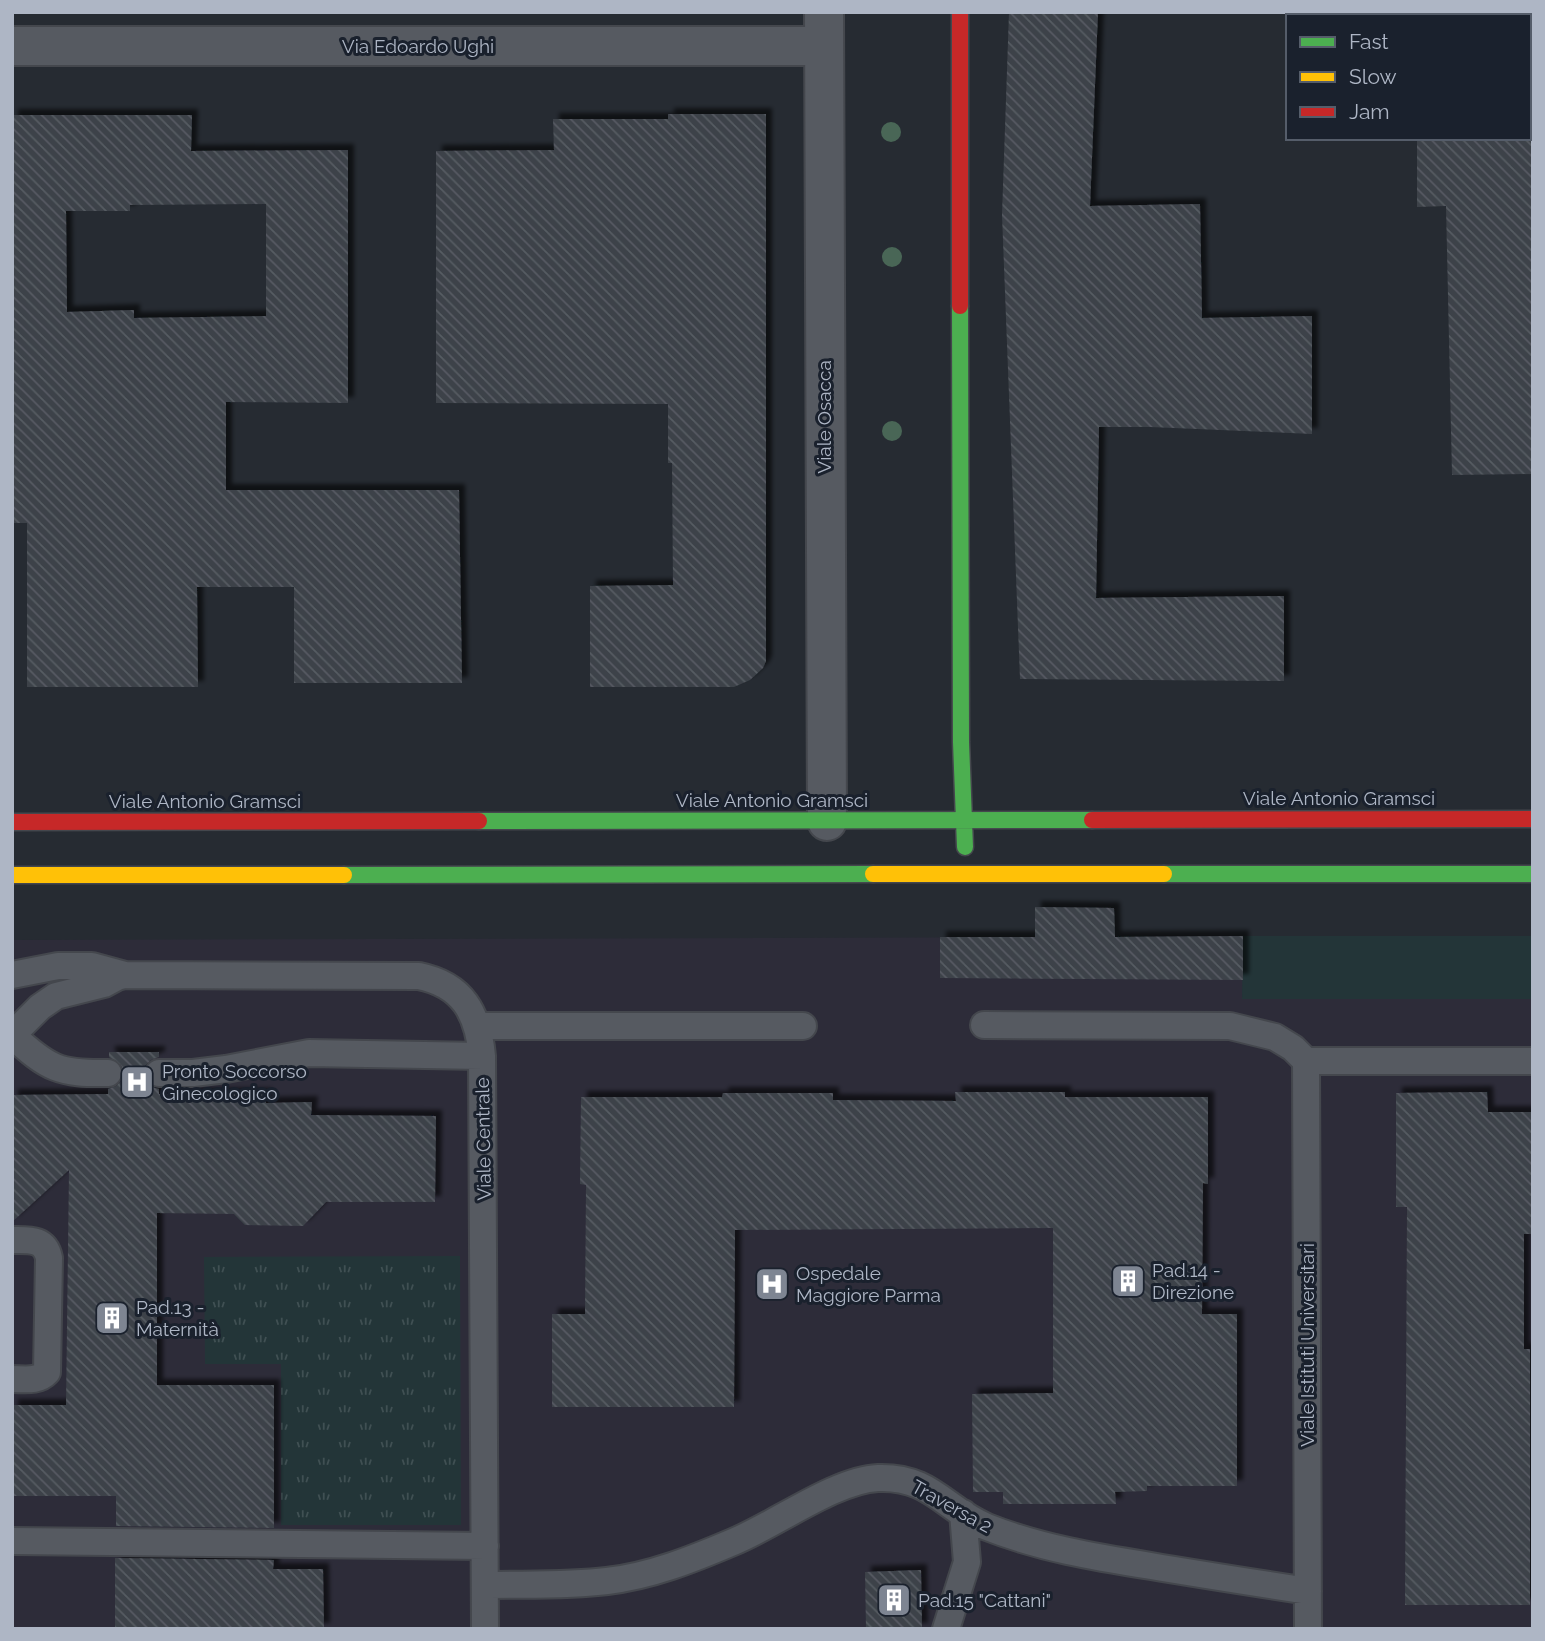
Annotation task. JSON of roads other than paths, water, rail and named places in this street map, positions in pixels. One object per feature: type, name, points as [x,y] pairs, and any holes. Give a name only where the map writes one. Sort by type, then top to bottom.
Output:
[{"type":"main road","points":[[960,12],[961,742],[966,874]]},
{"type":"main road","name":"Viale Antonio Gramsci","points":[[12,822],[1533,819]]},
{"type":"main road","points":[[12,875],[1533,874]]},
{"type":"street","name":"Via Edoardo Ughi","points":[[12,46],[824,29]]},
{"type":"street","name":"Viale Osacca","points":[[824,29],[827,821]]},
{"type":"lane","points":[[12,975],[58,966],[92,966],[125,975]]},
{"type":"lane","points":[[108,1073],[68,1073],[57,1069],[37,1058],[12,1035],[40,1007],[56,996],[101,985],[125,975]]},
{"type":"lane","name":"Viale Centrale","points":[[125,975],[419,976],[441,983],[461,996],[467,1004],[478,1026],[482,1056],[485,1629]]},
{"type":"lane","points":[[478,1026],[803,1026]]},
{"type":"lane","points":[[985,1026],[1230,1026],[1275,1037],[1307,1061],[1533,1061]]},
{"type":"lane","points":[[159,1073],[226,1069],[309,1053],[482,1056]]},
{"type":"lane","name":"Viale Istituti Universitari","points":[[1307,1061],[1308,1629]]},
{"type":"lane","points":[[12,1240],[37,1241],[46,1248],[49,1258],[47,1372],[34,1379],[12,1379]]},
{"type":"lane","name":"Traversa 2","points":[[485,1585],[585,1583],[647,1573],[735,1542],[839,1488],[865,1479],[908,1481],[933,1492],[982,1524],[1070,1552],[1308,1591]]},
{"type":"lane","points":[[946,1629],[967,1562],[962,1513]]},
{"type":"lane","points":[[12,1541],[485,1546]]},
{"type":"place","name":"Pronto Soccorso Ginecologico","points":[[137,1082]]},
{"type":"place","name":"Pad.14 - Direzione","points":[[1128,1281]]},
{"type":"place","name":"Ospedale Maggiore Parma","points":[[772,1284]]},
{"type":"place","name":"Pad.13 - Maternità","points":[[112,1318]]},
{"type":"place","name":"Pad.15 \"Cattani\"","points":[[894,1600]]}]
